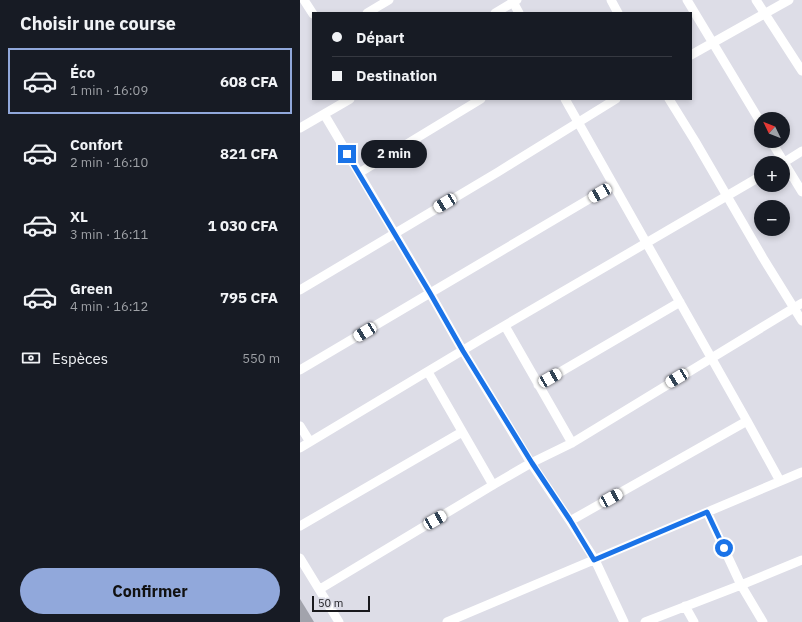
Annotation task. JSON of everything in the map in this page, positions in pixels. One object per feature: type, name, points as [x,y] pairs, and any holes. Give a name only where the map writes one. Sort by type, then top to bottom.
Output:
[{"type":"street","points":[[304,0],[312,12]]},
{"type":"street","points":[[369,12],[389,0]]},
{"type":"street","points":[[611,0],[617,12]]},
{"type":"street","points":[[687,0],[754,112]]},
{"type":"street","points":[[756,0],[802,71]]},
{"type":"street","points":[[692,54],[789,0]]},
{"type":"street","points":[[497,12],[514,1],[519,12]]},
{"type":"street","points":[[300,128],[348,100]]},
{"type":"street","points":[[359,173],[479,100]]},
{"type":"street","points":[[566,100],[780,482]]},
{"type":"street","points":[[300,290],[395,234],[614,100]]},
{"type":"street","points":[[670,100],[726,196],[798,306],[802,321]]},
{"type":"street","points":[[324,114],[463,351],[594,560],[624,622]]},
{"type":"street","points":[[790,159],[802,151]]},
{"type":"street","points":[[790,174],[802,192]]},
{"type":"street","points":[[300,448],[389,394],[754,180]]},
{"type":"street","points":[[300,370],[613,185]]},
{"type":"street","points":[[538,385],[680,302]]},
{"type":"street","points":[[320,589],[532,463],[572,443],[711,357],[798,306]]},
{"type":"street","points":[[505,326],[572,443]]},
{"type":"street","points":[[428,372],[493,486]]},
{"type":"street","points":[[570,520],[747,421]]},
{"type":"street","points":[[300,426],[310,442]]},
{"type":"street","points":[[300,526],[462,432]]},
{"type":"street","points":[[447,622],[802,472]]},
{"type":"street","points":[[707,512],[741,585],[763,622]]},
{"type":"street","points":[[300,558],[339,622]]},
{"type":"street","points":[[645,622],[802,560]]},
{"type":"street","points":[[685,606],[694,622]]},
{"type":"building","points":[[300,599],[308,612],[314,622],[300,622]]},
{"type":"route","points":[[347,154],[463,351],[594,560],[707,512],[724,548]]}]
